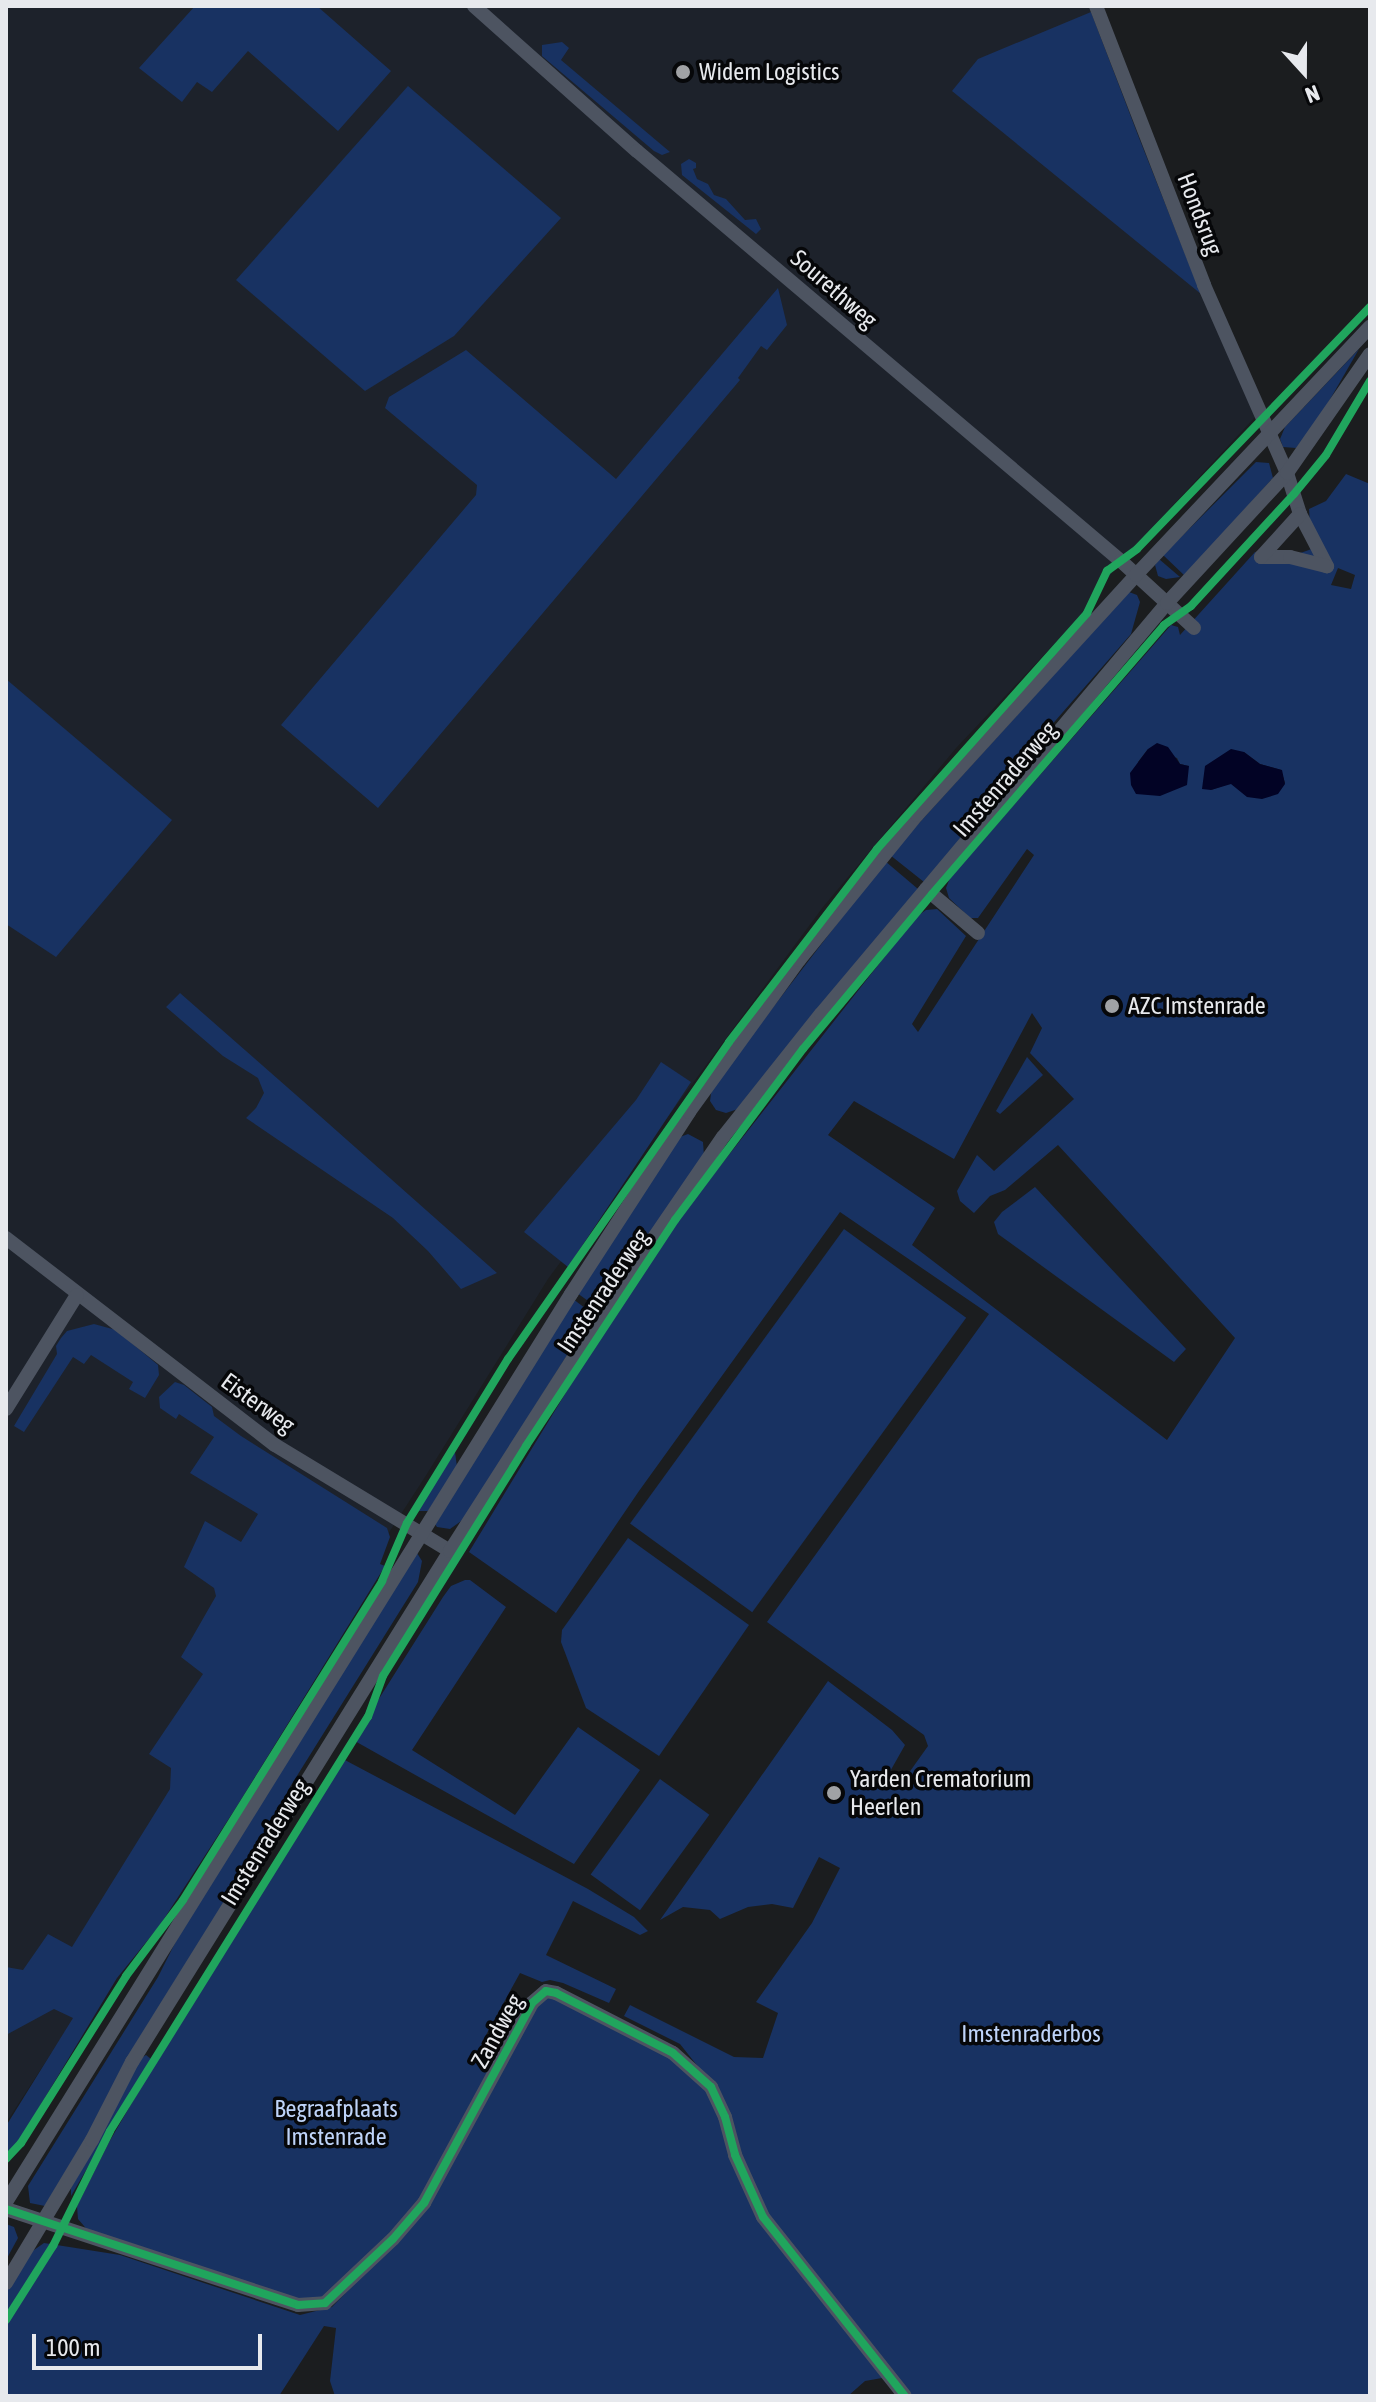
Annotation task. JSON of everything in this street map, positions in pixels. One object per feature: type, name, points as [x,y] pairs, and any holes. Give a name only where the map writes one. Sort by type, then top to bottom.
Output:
[{"type":"street","name":"Sourethweg","points":[[474,6],[646,158],[1136,575],[1194,628]]},
{"type":"street","name":"Hondsrug","points":[[1096,6],[1204,285],[1287,473],[1300,514],[1327,566],[1290,557],[1261,557],[1300,514]]},
{"type":"street","name":"Imstenraderweg","points":[[6,2202],[422,1533],[689,1112],[799,960],[917,815],[1136,575],[1370,327]]},
{"type":"street","name":"Imstenraderweg","points":[[6,2283],[92,2140],[132,2062],[450,1551],[601,1315],[723,1137],[926,889],[1167,603],[1287,473],[1370,354]]},
{"type":"street","points":[[926,889],[978,933]]},
{"type":"street","name":"Eisterweg","points":[[6,1238],[275,1445],[450,1551]]},
{"type":"street","points":[[6,1409],[77,1295]]},
{"type":"street","name":"Zandweg","points":[[6,2209],[298,2305],[325,2303],[393,2239],[424,2203],[532,2003],[546,1991],[556,1993],[673,2053],[711,2087],[725,2117],[735,2155],[763,2217],[905,2396]]},
{"type":"shaded area","points":[[6,6],[1096,6],[1256,416],[1121,561],[1078,619],[957,747],[823,907],[548,1279],[425,1477],[6,2123]]},
{"type":"shaded area","points":[[1157,743],[1168,747],[1180,764],[1189,766],[1187,785],[1160,796],[1136,794],[1130,773],[1148,749]]},
{"type":"shaded area","points":[[1231,749],[1244,752],[1260,764],[1282,770],[1285,784],[1278,794],[1262,799],[1247,797],[1231,784],[1211,790],[1202,789],[1205,766]]},
{"type":"green space","points":[[195,6],[317,6],[391,71],[338,131],[248,51],[212,92],[197,82],[182,102],[139,68]]},
{"type":"green space","points":[[1091,12],[1201,294],[952,91],[978,59]]},
{"type":"green space","points":[[562,42],[569,48],[561,60],[670,152],[662,155],[654,151],[542,56],[542,45]]},
{"type":"green space","points":[[408,86],[561,218],[454,336],[365,391],[236,280]]},
{"type":"green space","points":[[689,159],[696,163],[693,169],[697,179],[708,184],[714,195],[726,199],[745,220],[756,219],[761,229],[756,234],[682,175],[681,164]]},
{"type":"green space","points":[[778,288],[787,325],[767,350],[761,346],[738,378],[740,380],[378,808],[281,725],[476,495],[477,485],[385,408],[389,397],[466,350],[616,479]]},
{"type":"green space","points":[[1359,349],[1317,422],[1296,448],[1283,447],[1280,439],[1285,427]]},
{"type":"green space","points":[[1256,462],[1269,463],[1273,478],[1185,576],[1163,555]]},
{"type":"green space","name":"Imstenraderbos","points":[[1346,474],[1370,484],[1370,2396],[898,2396],[882,2378],[865,2381],[848,2396],[335,2396],[330,2381],[336,2328],[324,2326],[279,2396],[6,2396],[6,2292],[31,2252],[44,2243],[120,2255],[300,2315],[332,2307],[395,2242],[542,2000],[555,1996],[631,2026],[715,2088],[680,2044],[624,2016],[630,2005],[734,2057],[763,2058],[778,2013],[756,2002],[812,1923],[840,1868],[819,1857],[793,1908],[772,1904],[748,1907],[720,1919],[710,1910],[683,1907],[660,1920],[828,1681],[892,1730],[905,1745],[888,1775],[901,1784],[928,1746],[924,1735],[767,1622],[989,1314],[840,1212],[639,1491],[556,1613],[469,1552],[604,1330],[687,1208],[916,917],[926,910],[937,909],[966,936],[912,1024],[918,1032],[1034,855],[1027,849],[978,918],[970,918],[949,898],[946,888],[950,878],[1171,625],[1178,627],[1180,635],[1255,552],[1275,562],[1323,545],[1310,524],[1309,509],[1326,501]],"holes":[[[1338,568],[1355,575],[1351,589],[1331,585]],[[1148,749],[1177,758],[1180,764],[1189,766],[1138,762]],[[1244,752],[1260,764],[1281,770],[1285,783],[1241,788],[1231,783],[1211,790]],[[1032,1013],[1042,1028],[1030,1053],[1074,1099],[994,1171],[977,1155],[957,1191],[960,1201],[974,1213],[990,1196],[1005,1190],[1058,1145],[1235,1338],[1167,1440],[912,1245],[935,1208],[828,1135],[854,1101],[954,1159]]]},
{"type":"green space","points":[[1159,559],[1180,577],[1166,579],[1158,576],[1155,565]]},
{"type":"green space","points":[[1129,592],[1137,595],[1140,602],[1131,634],[1015,767],[977,821],[924,882],[890,855]]},
{"type":"green space","points":[[6,679],[172,820],[56,957],[6,924]]},
{"type":"green space","points":[[885,861],[918,889],[738,1109],[726,1113],[716,1110],[710,1101],[712,1087]]},
{"type":"green space","points":[[180,993],[497,1273],[461,1289],[428,1251],[393,1218],[246,1118],[264,1093],[258,1078],[223,1056],[166,1007]]},
{"type":"green space","points":[[1027,1057],[1043,1075],[1000,1114],[996,1111]]},
{"type":"green space","points":[[661,1062],[691,1082],[568,1267],[524,1232],[636,1100]]},
{"type":"green space","points":[[688,1134],[703,1142],[704,1156],[598,1308],[577,1293],[680,1137]]},
{"type":"green space","points":[[1035,1187],[1186,1349],[1174,1362],[998,1234],[994,1222],[1002,1212]]},
{"type":"green space","points":[[844,1229],[966,1318],[752,1612],[630,1523]]},
{"type":"green space","points":[[573,1299],[593,1314],[464,1519],[450,1529],[437,1527],[435,1524]]},
{"type":"green space","points":[[94,1324],[116,1330],[158,1365],[159,1375],[145,1398],[129,1389],[133,1382],[91,1355],[84,1364],[73,1357],[24,1432],[14,1426],[57,1354],[56,1346],[61,1338],[67,1331]]},
{"type":"green space","points":[[175,1382],[184,1385],[212,1407],[214,1416],[241,1436],[387,1528],[390,1537],[380,1564],[385,1566],[237,1806],[160,1925],[117,1978],[17,2144],[6,2155],[6,2126],[73,2018],[54,2009],[6,2035],[6,1967],[23,1970],[48,1934],[72,1947],[170,1789],[171,1768],[149,1754],[203,1674],[181,1657],[216,1596],[214,1588],[184,1567],[205,1521],[241,1542],[258,1514],[190,1473],[214,1437],[179,1414],[176,1419],[160,1408],[159,1397]]},
{"type":"green space","points":[[455,1452],[457,1467],[428,1511],[417,1511]]},
{"type":"green space","points":[[628,1538],[749,1625],[659,1756],[586,1708],[561,1642],[562,1630]]},
{"type":"green space","points":[[417,1553],[422,1561],[418,1582],[290,1787],[256,1853],[93,2128],[45,2206],[30,2203],[28,2186],[158,1977],[190,1913]]},
{"type":"green space","points":[[470,1580],[506,1607],[412,1750],[515,1815],[578,1727],[640,1770],[574,1864],[353,1740],[443,1597],[451,1586]]},
{"type":"green space","name":"Begraafplaats Imstenrade","points":[[343,1759],[588,1889],[634,1917],[648,1931],[640,1935],[573,1901],[546,1955],[616,1989],[609,2003],[563,1983],[542,1982],[520,1973],[481,2044],[501,2054],[427,2191],[391,2237],[326,2297],[311,2300],[288,2297],[90,2233],[78,2219],[77,2206],[108,2144],[190,2003]]},
{"type":"green space","points":[[660,1779],[709,1815],[640,1910],[591,1874]]},
{"type":"green space","points":[[146,2055],[151,2059],[71,2196],[71,2188],[137,2061]]},
{"type":"green space","points":[[6,2224],[14,2227],[18,2238],[6,2260]]},
{"type":"cycle path","points":[[6,2159],[21,2143],[126,1976],[183,1900],[382,1581],[407,1523],[508,1359],[729,1042],[877,849],[1087,613],[1107,571],[1137,549],[1370,307]]},
{"type":"cycle path","points":[[6,2320],[53,2246],[110,2131],[368,1717],[383,1676],[526,1446],[675,1220],[803,1049],[932,894],[1164,625],[1191,606],[1294,494],[1326,455],[1370,381]]},
{"type":"cycle path","points":[[6,2209],[298,2305],[325,2303],[393,2239],[424,2203],[532,2003],[546,1991],[556,1993],[673,2053],[711,2087],[725,2117],[735,2155],[763,2217],[905,2396]]},
{"type":"place","name":"Widem Logistics","points":[[683,72]]},
{"type":"place","name":"AZC Imstenrade","points":[[1112,1006]]},
{"type":"place","name":"Yarden Crematorium Heerlen","points":[[834,1793]]}]
